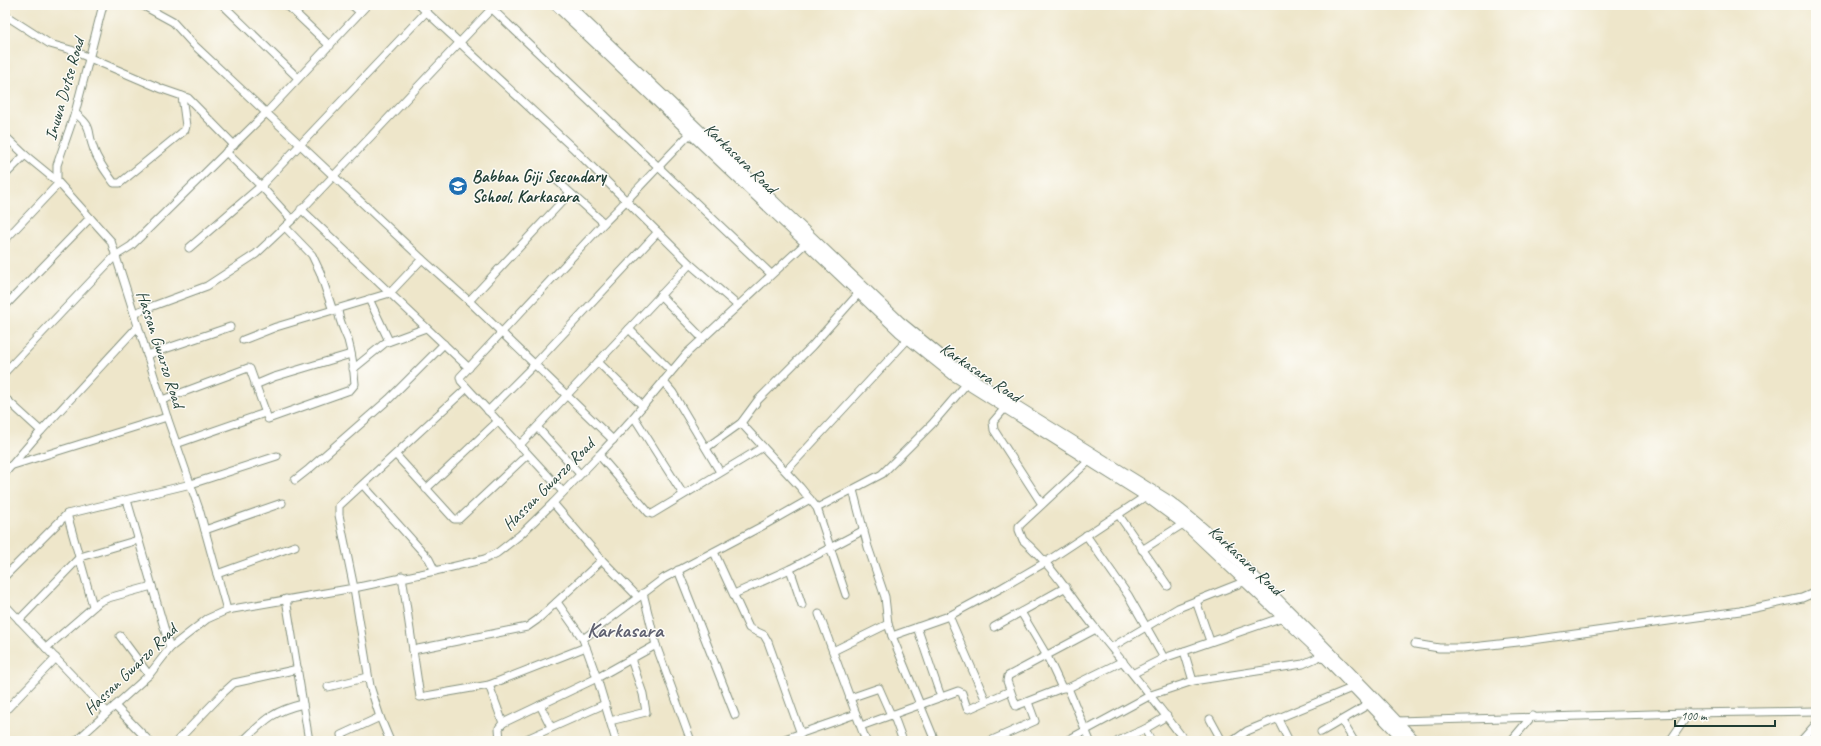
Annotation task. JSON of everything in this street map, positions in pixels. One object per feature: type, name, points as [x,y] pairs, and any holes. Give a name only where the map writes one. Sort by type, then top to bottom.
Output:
[{"type":"main road","name":"Karkasara Road","points":[[556,5],[691,133],[900,322],[969,381],[1106,466],[1185,512],[1350,671],[1415,741]]},
{"type":"main road","name":"Karkasara Road","points":[[568,5],[809,240],[859,293],[908,339],[1005,408],[1093,458]]},
{"type":"main road","name":"Karkasara Road","points":[[1116,472],[1183,524],[1246,581],[1323,655],[1405,741]]},
{"type":"street","name":"Inuwa Dutse Road","points":[[58,182],[57,165],[75,113],[103,5]]},
{"type":"street","points":[[142,5],[173,22],[193,44],[267,112],[332,176],[469,301],[613,440]]},
{"type":"street","points":[[223,5],[298,78]]},
{"type":"street","points":[[287,5],[330,46]]},
{"type":"street","points":[[352,5],[360,12]]},
{"type":"street","points":[[5,372],[116,256],[131,246],[267,112],[367,5]]},
{"type":"street","points":[[419,5],[459,44],[628,200],[690,264],[737,305]]},
{"type":"street","points":[[134,313],[215,283],[256,254],[292,220],[332,176],[459,44],[491,6],[771,274]]},
{"type":"street","points":[[189,248],[261,186],[299,144],[426,12]]},
{"type":"street","points":[[5,15],[50,44],[71,50],[182,96],[190,101],[234,145]]},
{"type":"street","points":[[75,113],[87,123],[94,152],[116,184],[120,183],[185,130],[186,126],[182,96]]},
{"type":"street","points":[[563,492],[497,422],[461,381],[460,377],[604,223],[628,200],[658,166],[691,133]]},
{"type":"street","name":"Hassan Gwarzo Road","points":[[5,136],[24,155],[58,182],[111,241],[167,417],[191,484],[227,610]]},
{"type":"street","points":[[226,152],[261,186],[292,220]]},
{"type":"street","points":[[5,174],[24,155]]},
{"type":"street","points":[[554,178],[604,223]]},
{"type":"street","points":[[5,240],[48,196],[58,182]]},
{"type":"street","points":[[469,301],[570,193]]},
{"type":"street","points":[[301,209],[469,368]]},
{"type":"street","points":[[5,306],[90,218]]},
{"type":"street","points":[[162,400],[248,368],[250,369],[267,418],[270,419],[350,390],[355,384],[351,354],[320,272],[312,255],[284,227]]},
{"type":"street","points":[[488,411],[534,365],[658,232]]},
{"type":"street","name":"Hassan Gwarzo Road","points":[[76,741],[149,675],[170,648],[207,619],[227,610],[354,588],[402,576],[436,571],[485,559],[497,553],[520,535],[553,504],[634,417],[671,370],[702,338],[809,240]]},
{"type":"street","points":[[243,340],[276,327],[390,293],[422,259]]},
{"type":"street","points":[[519,446],[690,264]]},
{"type":"street","points":[[706,448],[741,423],[758,400],[812,346],[859,293]]},
{"type":"street","points":[[660,295],[702,338]]},
{"type":"street","points":[[369,299],[388,341]]},
{"type":"street","points":[[5,473],[41,431],[138,326]]},
{"type":"street","points":[[147,355],[230,326]]},
{"type":"street","points":[[353,368],[388,341],[426,328]]},
{"type":"street","points":[[629,329],[671,370]]},
{"type":"street","points":[[786,471],[908,339]]},
{"type":"street","points":[[295,480],[310,469],[389,399],[444,344]]},
{"type":"street","points":[[255,385],[274,377],[351,354]]},
{"type":"street","points":[[598,362],[643,406]]},
{"type":"street","points":[[663,381],[673,394],[720,472]]},
{"type":"street","points":[[817,508],[882,474],[932,424],[969,381]]},
{"type":"street","points":[[390,741],[380,717],[368,677],[354,588],[338,510],[339,506],[467,388]]},
{"type":"street","points":[[5,398],[41,431]]},
{"type":"street","points":[[1005,408],[993,422],[994,430],[1042,504]]},
{"type":"street","points":[[176,444],[265,413]]},
{"type":"street","points":[[10,466],[167,417]]},
{"type":"street","points":[[634,417],[683,494]]},
{"type":"street","points":[[426,489],[497,422]]},
{"type":"street","points":[[741,423],[786,471],[817,508],[846,595]]},
{"type":"street","points":[[537,427],[580,474]]},
{"type":"street","points":[[599,455],[649,513],[652,514],[763,447]]},
{"type":"street","points":[[396,454],[454,519],[459,519],[527,455]]},
{"type":"street","points":[[5,576],[68,514],[191,484],[277,456]]},
{"type":"street","points":[[1093,458],[1019,526],[1019,530],[1023,540],[1046,562],[1096,629],[1151,695],[1185,741]]},
{"type":"street","points":[[363,485],[429,559],[436,571]]},
{"type":"street","points":[[853,490],[885,597],[888,624],[935,741]]},
{"type":"street","points":[[892,636],[949,616],[1046,562],[1146,496]]},
{"type":"street","points":[[583,639],[641,595],[678,570],[714,552],[810,499]]},
{"type":"street","points":[[127,500],[170,648]]},
{"type":"street","points":[[205,530],[282,503]]},
{"type":"street","points":[[553,504],[602,560],[641,595],[656,645],[691,741]]},
{"type":"street","points":[[68,514],[94,606]]},
{"type":"street","points":[[1118,514],[1168,586]]},
{"type":"street","points":[[1142,550],[1183,524]]},
{"type":"street","points":[[734,594],[790,569],[864,530]]},
{"type":"street","points":[[1086,535],[1128,595],[1164,658]]},
{"type":"street","points":[[19,620],[80,557],[138,540]]},
{"type":"street","points":[[217,574],[295,546]]},
{"type":"street","points":[[714,552],[750,628],[764,636],[768,642],[801,734]]},
{"type":"street","points":[[412,650],[527,626],[537,620],[602,560]]},
{"type":"street","points":[[790,569],[802,605]]},
{"type":"street","points":[[678,570],[735,715]]},
{"type":"street","points":[[402,576],[420,697],[489,685],[586,647]]},
{"type":"street","points":[[1112,647],[1178,608],[1246,581]]},
{"type":"street","points":[[46,648],[94,606],[108,598],[152,586]]},
{"type":"street","points":[[994,626],[1066,587]]},
{"type":"street","points":[[1415,644],[1439,648],[1463,648],[1518,642],[1740,611],[1802,598],[1816,592]]},
{"type":"street","points":[[286,600],[309,741]]},
{"type":"street","points":[[1196,601],[1210,641]]},
{"type":"street","points":[[557,602],[583,639],[597,678],[616,741]]},
{"type":"street","points":[[5,605],[107,712]]},
{"type":"street","points":[[1021,612],[1065,688],[1090,741]]},
{"type":"street","points":[[819,614],[866,741]]},
{"type":"street","points":[[949,616],[986,701]]},
{"type":"street","points":[[1134,674],[1164,658],[1210,641],[1284,617]]},
{"type":"street","points":[[833,651],[888,624]]},
{"type":"street","points":[[917,627],[941,697]]},
{"type":"street","points":[[1096,629],[1008,676],[1007,681],[1016,706],[1065,688],[1123,662]]},
{"type":"street","points":[[120,636],[149,675]]},
{"type":"street","points":[[500,741],[498,728],[503,723],[597,678],[656,645]]},
{"type":"street","points":[[1184,651],[1193,681]]},
{"type":"street","points":[[1066,741],[1086,732],[1151,695],[1193,681],[1303,664],[1323,655]]},
{"type":"street","points":[[5,711],[8,702],[56,658]]},
{"type":"street","points":[[610,721],[646,712],[643,694],[631,659]]},
{"type":"street","points":[[177,741],[222,693],[234,683],[298,669]]},
{"type":"street","points":[[328,687],[368,677]]},
{"type":"street","points":[[489,685],[503,723]]},
{"type":"street","points":[[1233,741],[1247,731],[1354,687]]},
{"type":"street","points":[[850,698],[879,688],[903,741]]},
{"type":"street","points":[[861,726],[961,691],[968,709],[1010,691]]},
{"type":"street","points":[[990,741],[1035,721],[1028,702]]},
{"type":"street","points":[[1321,732],[1342,721],[1370,703]]},
{"type":"street","points":[[243,741],[267,718],[278,711],[303,704]]},
{"type":"street","points":[[522,741],[532,739],[551,727],[605,704]]},
{"type":"street","points":[[540,705],[551,727]]},
{"type":"street","points":[[115,706],[149,741]]},
{"type":"street","points":[[1396,721],[1689,712],[1816,711]]},
{"type":"street","points":[[1670,741],[1689,712]]},
{"type":"street","points":[[779,741],[856,714]]},
{"type":"street","points":[[1118,741],[1145,729],[1167,716]]},
{"type":"street","points":[[1514,740],[1532,716]]},
{"type":"street","points":[[343,741],[341,735],[380,717]]},
{"type":"street","points":[[1210,719],[1222,741]]},
{"type":"street","points":[[1278,719],[1289,741]]},
{"type":"street","points":[[1342,721],[1354,741]]},
{"type":"street","points":[[1801,741],[1816,724]]},
{"type":"street","points":[[1145,729],[1151,741]]},
{"type":"place","name":"Babban Giji Secondary School, Karkasara","points":[[458,186]]},
{"type":"district","name":"Karkasara","points":[[625,630]]}]
